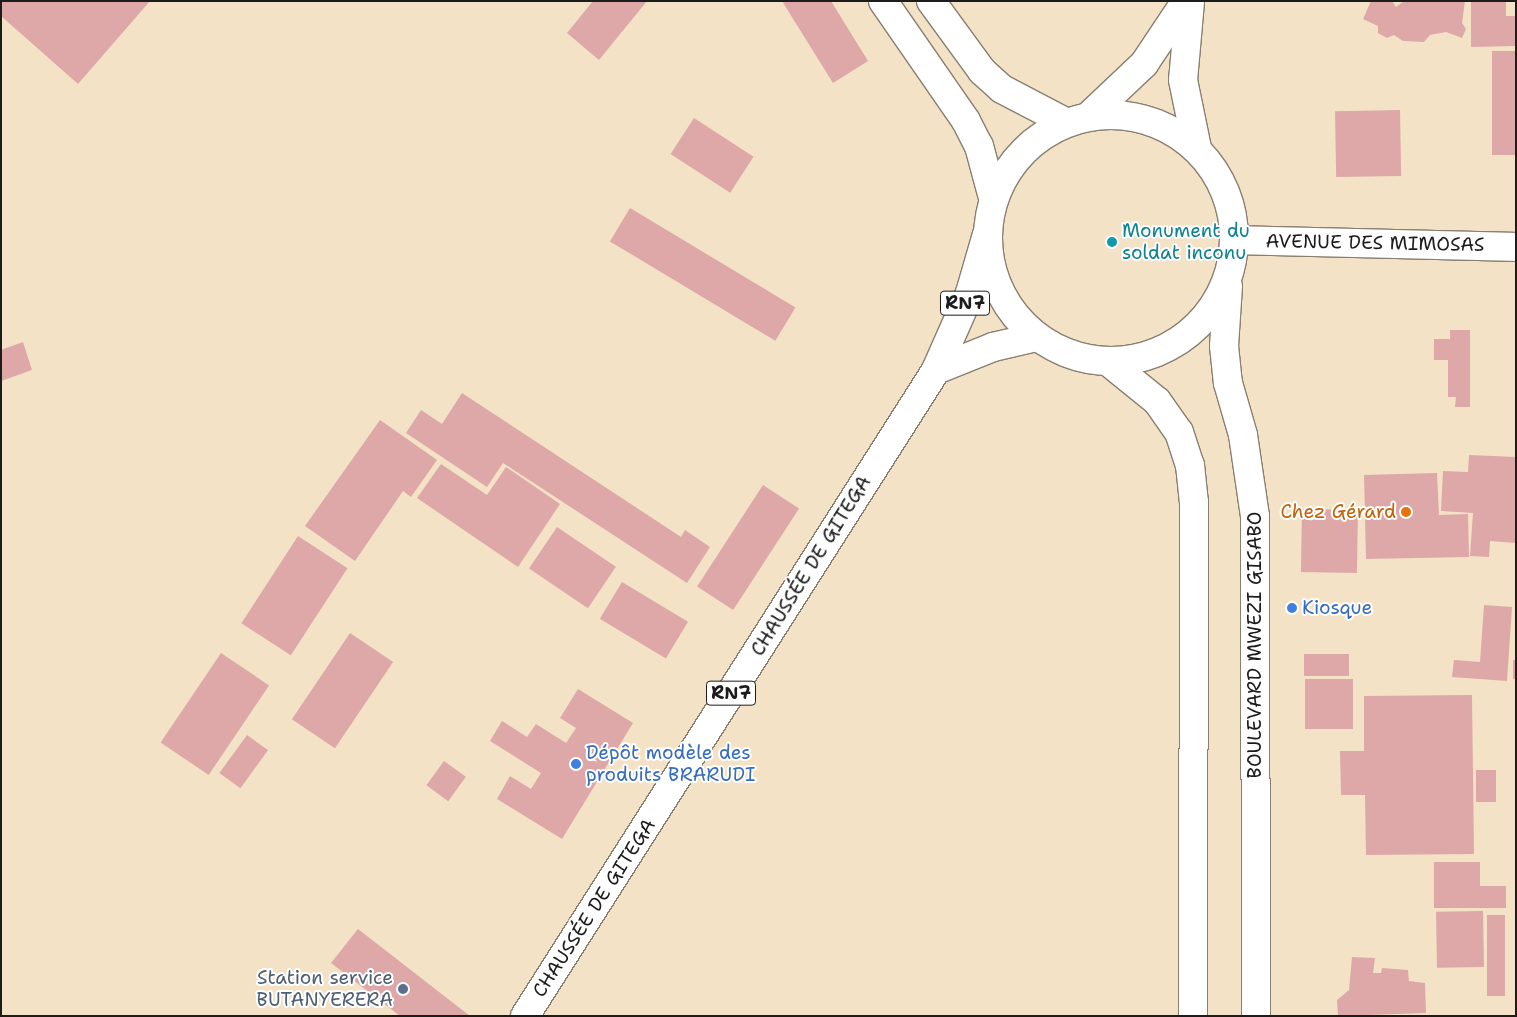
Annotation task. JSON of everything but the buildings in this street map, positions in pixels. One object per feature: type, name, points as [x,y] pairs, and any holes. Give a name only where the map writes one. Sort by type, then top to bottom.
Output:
[{"type":"main road","points":[[883,1],[966,121],[979,146],[994,198]]},
{"type":"main road","points":[[931,1],[982,71],[1002,88],[1077,119],[1128,115],[1156,123],[1196,148],[1218,175],[1230,206],[1235,240],[1228,278],[1215,306],[1195,330],[1162,351],[1141,359],[1110,362],[1071,355],[1036,337],[1015,316],[999,291],[990,263],[987,234],[994,198],[1021,152],[1077,119],[1144,64],[1186,1]]},
{"type":"main road","points":[[1190,1],[1183,80],[1196,148]]},
{"type":"main road","name":"CHAUSSÉE DE GITEGA","points":[[525,1016],[936,370],[970,293],[987,234]]},
{"type":"main road","name":"AVENUE DES MIMOSAS","points":[[1235,240],[1516,247]]},
{"type":"main road","name":"BOULEVARD MWEZI GISABO","points":[[1228,278],[1224,346],[1228,384],[1243,435],[1255,516],[1256,1016]]},
{"type":"main road","name":"RN7","points":[[936,370],[993,347],[1036,337]]},
{"type":"main road","points":[[1110,362],[1156,401],[1179,432],[1190,465],[1194,502],[1193,1016]]},
{"type":"place","name":"Monument du soldat inconu","points":[[1112,242]]},
{"type":"place","name":"Chez Gérard","points":[[1406,512]]},
{"type":"place","name":"Kiosque","points":[[1292,608]]},
{"type":"place","name":"Dépôt modèle des produits BRARUDI","points":[[576,764]]},
{"type":"place","name":"Station service BUTANYERERA","points":[[403,989]]}]
